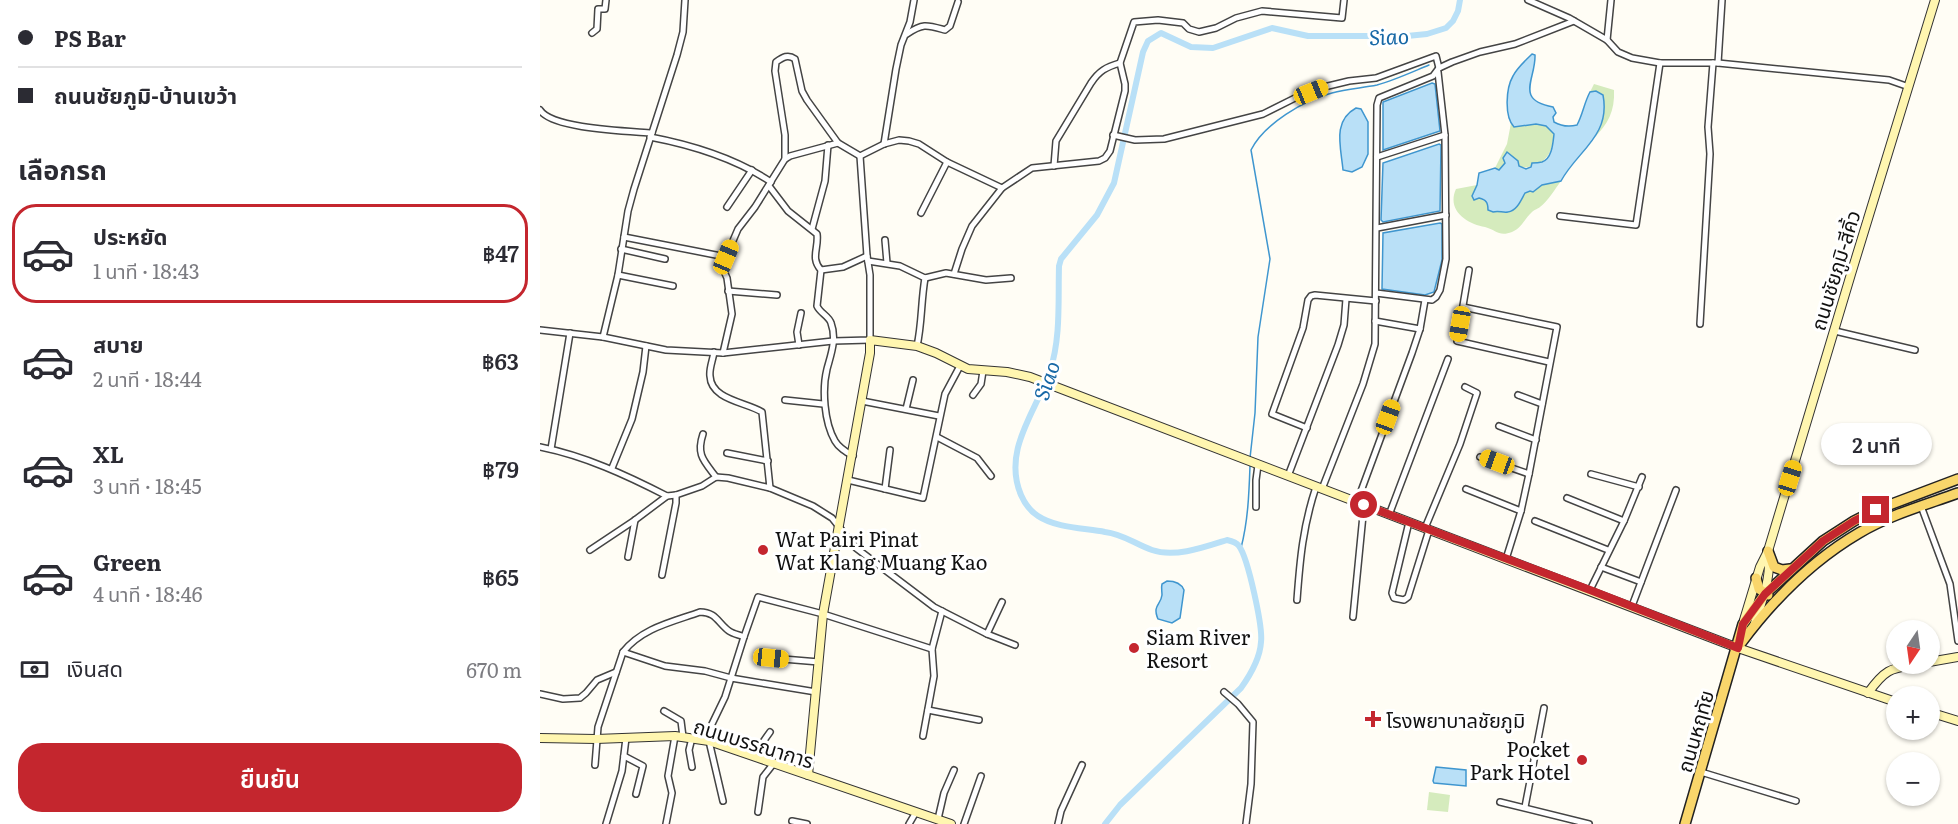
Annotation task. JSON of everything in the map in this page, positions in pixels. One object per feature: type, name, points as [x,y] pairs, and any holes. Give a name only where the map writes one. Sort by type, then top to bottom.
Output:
[{"type":"main road","points":[[1748,625],[1765,594],[1823,541],[1876,510],[1958,479]]},
{"type":"main road","points":[[1748,625],[1830,552],[1860,531],[1958,493]]},
{"type":"main road","points":[[1768,551],[1774,567],[1782,570],[1791,568]]},
{"type":"main road","points":[[1756,578],[1759,589],[1765,594],[1777,595],[1787,590]]},
{"type":"main road","name":"ถนนชัยภูมิ-สีคิ้ว","points":[[1738,648],[1748,625]]},
{"type":"main road","name":"ถนนหฤทัย","points":[[1685,824],[1738,648]]},
{"type":"street","points":[[592,33],[597,29],[598,9],[605,9],[606,0]]},
{"type":"street","points":[[603,337],[618,275],[621,249],[634,189],[678,55],[684,25],[685,0]]},
{"type":"street","points":[[884,144],[899,53],[914,0]]},
{"type":"street","points":[[954,274],[972,226],[1002,188],[1032,168],[1099,161],[1105,158],[1110,151],[1125,91],[1120,63],[1134,22],[1158,20],[1183,23],[1199,32],[1262,11],[1342,18],[1344,0]]},
{"type":"street","points":[[1528,0],[1574,21],[1607,40],[1618,52],[1632,58],[1660,63],[1715,63],[1889,80],[1909,87]]},
{"type":"street","points":[[1607,40],[1611,0]]},
{"type":"street","points":[[1700,324],[1710,154],[1708,127],[1722,0]]},
{"type":"street","name":"ถนนชัยภูมิ-สีคิ้ว","points":[[1748,625],[1756,578],[1768,551],[1935,0]]},
{"type":"street","points":[[906,34],[921,25],[945,30],[950,26],[958,2]]},
{"type":"street","points":[[1297,600],[1301,544],[1308,509],[1363,384],[1375,344],[1377,105],[1379,98],[1421,81],[1438,66],[1479,52],[1515,44],[1574,21]]},
{"type":"street","points":[[1114,136],[1135,141],[1164,139],[1263,114],[1324,87],[1376,78],[1436,56],[1446,135],[1446,259],[1440,290],[1436,297],[1425,300],[1376,293]]},
{"type":"street","points":[[785,159],[785,135],[775,71],[776,62],[784,57],[795,59],[802,91],[838,143],[860,156]]},
{"type":"street","points":[[1054,166],[1056,141],[1091,83],[1106,67],[1120,63]]},
{"type":"street","points":[[1560,216],[1636,225],[1660,63]]},
{"type":"street","points":[[540,110],[549,119],[560,122],[651,135],[736,162],[752,170],[770,184],[788,211],[817,234],[818,240],[814,255],[821,270],[817,306],[830,320],[833,341],[823,404],[834,440],[853,456]]},
{"type":"street","points":[[1377,157],[1446,135]]},
{"type":"street","points":[[860,156],[884,144],[899,140],[914,142],[947,162],[1002,188]]},
{"type":"street","points":[[723,353],[732,314],[727,278],[723,269],[738,229],[785,159],[838,143]]},
{"type":"street","points":[[812,229],[825,181],[828,146]]},
{"type":"street","points":[[808,775],[823,614],[870,353],[868,259],[860,156]]},
{"type":"street","points":[[921,213],[947,162]]},
{"type":"street","points":[[727,207],[752,170]]},
{"type":"street","points":[[1377,228],[1446,215]]},
{"type":"street","points":[[624,237],[726,257]]},
{"type":"street","points":[[885,240],[887,264]]},
{"type":"street","points":[[621,249],[665,259]]},
{"type":"street","points":[[821,270],[843,267],[868,259],[900,266],[925,278],[946,273],[986,280],[1011,278]]},
{"type":"street","points":[[1469,270],[1457,341],[1549,362]]},
{"type":"street","points":[[618,275],[673,286]]},
{"type":"street","points":[[917,346],[921,329],[925,278]]},
{"type":"street","points":[[728,291],[777,295]]},
{"type":"street","points":[[1307,428],[1274,416],[1273,410],[1303,328],[1309,298],[1315,296],[1376,301]]},
{"type":"street","points":[[1288,476],[1338,345],[1344,325],[1346,299]]},
{"type":"street","points":[[1353,617],[1360,504],[1420,329],[1425,300]]},
{"type":"street","points":[[1463,307],[1557,327],[1521,511],[1506,558]]},
{"type":"street","points":[[799,345],[797,332],[801,313]]},
{"type":"street","points":[[1375,321],[1420,329]]},
{"type":"street","points":[[540,330],[603,337],[666,350],[723,353],[833,341],[870,340],[917,346],[968,369],[1007,372],[1030,377],[1738,648],[1886,699]]},
{"type":"street","points":[[1835,331],[1915,350]]},
{"type":"street","points":[[551,449],[570,333]]},
{"type":"street","points":[[612,468],[632,419],[643,372],[646,346]]},
{"type":"street","points":[[714,352],[710,378],[712,384],[721,394],[762,412],[770,488]]},
{"type":"street","points":[[1389,515],[1448,359]]},
{"type":"street","points":[[848,480],[923,498],[945,394],[960,366]]},
{"type":"street","points":[[973,395],[981,384],[983,371]]},
{"type":"street","points":[[906,409],[913,380]]},
{"type":"street","points":[[1409,522],[1392,593],[1394,598],[1404,600],[1408,597],[1427,529],[1477,393],[1465,387]]},
{"type":"street","points":[[1518,395],[1542,404]]},
{"type":"street","points":[[785,400],[823,404]]},
{"type":"street","points":[[862,401],[939,416]]},
{"type":"street","points":[[1499,426],[1536,440]]},
{"type":"street","points":[[703,434],[700,454],[716,477]]},
{"type":"street","points":[[937,437],[977,458],[991,476]]},
{"type":"street","points":[[540,447],[612,468],[667,496]]},
{"type":"street","points":[[885,489],[890,450]]},
{"type":"street","points":[[727,453],[768,461]]},
{"type":"street","points":[[1480,457],[1529,474]]},
{"type":"street","points":[[1256,464],[1256,507]]},
{"type":"street","points":[[1591,474],[1639,487]]},
{"type":"street","points":[[590,550],[667,496],[702,486],[716,477],[728,478],[770,488],[813,506],[832,518],[856,548],[878,566],[942,611],[987,634],[1015,645]]},
{"type":"street","points":[[1590,590],[1624,521],[1642,477]]},
{"type":"street","points":[[1466,489],[1521,511]]},
{"type":"street","points":[[1632,606],[1676,490]]},
{"type":"street","points":[[662,575],[676,495]]},
{"type":"street","points":[[1567,498],[1624,521]]},
{"type":"street","points":[[1921,506],[1950,584],[1958,641]]},
{"type":"street","points":[[628,557],[635,520]]},
{"type":"street","points":[[1535,521],[1608,550]]},
{"type":"street","name":"ถนนชัยภูมิ-สีคิ้ว","points":[[1765,594],[1769,569],[1768,551]]},
{"type":"street","points":[[1601,567],[1641,582]]},
{"type":"street","points":[[723,801],[709,741],[712,724],[725,697],[758,597],[823,614],[932,649]]},
{"type":"street","points":[[987,634],[1002,602]]},
{"type":"street","points":[[923,736],[934,676],[932,649],[942,611]]},
{"type":"street","points":[[595,765],[598,727],[623,652],[629,645],[650,630],[700,612],[717,617],[729,631],[744,637]]},
{"type":"street","points":[[623,652],[665,666],[705,671],[731,678],[816,692]]},
{"type":"street","points":[[1940,660],[1958,657]]},
{"type":"street","points":[[771,658],[819,663]]},
{"type":"street","points":[[540,694],[564,699],[579,698],[597,680],[616,672]]},
{"type":"street","points":[[1868,693],[1886,672]]},
{"type":"street","points":[[1224,692],[1251,718],[1254,727],[1246,824]]},
{"type":"street","points":[[1525,807],[1545,708]]},
{"type":"street","points":[[928,710],[979,720]]},
{"type":"street","points":[[664,711],[681,721],[683,737],[690,750],[692,767]]},
{"type":"street","points":[[1940,715],[1958,721]]},
{"type":"street","points":[[753,756],[770,732]]},
{"type":"street","points":[[666,824],[672,793],[668,776],[683,737]]},
{"type":"street","name":"ถนนบรรณาการ","points":[[540,738],[683,737],[709,741],[951,824]]},
{"type":"street","points":[[606,824],[622,771],[626,738]]},
{"type":"street","points":[[624,756],[643,766],[636,794]]},
{"type":"street","points":[[758,812],[763,777],[774,763]]},
{"type":"street","points":[[1058,824],[1082,765]]},
{"type":"street","points":[[938,819],[944,793],[954,770]]},
{"type":"street","points":[[1701,772],[1796,801]]},
{"type":"street","points":[[964,824],[981,777]]},
{"type":"street","points":[[1500,802],[1589,824]]},
{"type":"street","points":[[909,824],[916,812]]},
{"type":"street","points":[[792,821],[807,824]]},
{"type":"green space","points":[[1594,84],[1614,90],[1614,98],[1610,117],[1594,138],[1600,128],[1596,91],[1590,92]]},
{"type":"green space","points":[[1511,123],[1514,127],[1536,124],[1546,126],[1554,134],[1550,151],[1544,160],[1529,167],[1505,163],[1499,170],[1495,168],[1507,144]]},
{"type":"green space","points":[[1561,181],[1543,204],[1532,212],[1518,228],[1508,233],[1501,233],[1472,223],[1460,215],[1454,204],[1456,189],[1477,185],[1474,200],[1479,198],[1508,213],[1525,193],[1533,192],[1542,185]]},
{"type":"green space","points":[[1429,792],[1450,795],[1448,812],[1427,810]]},
{"type":"water","points":[[1532,54],[1535,55],[1530,94],[1541,104],[1553,107],[1556,113],[1553,117],[1554,122],[1565,126],[1577,125],[1590,92],[1596,91],[1603,95],[1602,122],[1591,142],[1561,181],[1542,185],[1533,192],[1525,193],[1514,210],[1493,212],[1488,210],[1485,201],[1479,198],[1474,200],[1472,196],[1479,173],[1495,168],[1499,170],[1505,163],[1503,158],[1507,152],[1518,161],[1519,166],[1526,169],[1531,167],[1532,163],[1548,158],[1551,150],[1554,134],[1546,126],[1536,124],[1514,127],[1507,109],[1511,81],[1517,70]]},
{"type":"water","points":[[1432,83],[1435,84],[1440,131],[1383,150],[1383,102]]},
{"type":"water","points":[[1356,108],[1361,109],[1368,122],[1368,154],[1362,167],[1352,172],[1343,170],[1340,135],[1348,113]]},
{"type":"water","points":[[1441,145],[1440,211],[1383,222],[1381,220],[1383,163]]},
{"type":"water","points":[[1442,224],[1442,260],[1434,292],[1425,295],[1382,289],[1383,233]]},
{"type":"water","points":[[1167,581],[1177,583],[1184,590],[1180,618],[1172,623],[1158,619],[1156,611],[1162,595],[1162,584]]},
{"type":"water","points":[[1436,767],[1466,770],[1466,786],[1434,783]]},
{"type":"waterway","name":"Siao","points":[[1105,824],[1120,805],[1241,688],[1254,666],[1261,642],[1260,622],[1250,578],[1243,553],[1237,544],[1227,540],[1190,551],[1161,552],[1111,533],[1053,523],[1038,516],[1028,507],[1021,495],[1016,478],[1018,447],[1054,358],[1061,259],[1097,215],[1114,183],[1143,52],[1148,41],[1161,33],[1191,47],[1213,48],[1272,28],[1308,36],[1427,34],[1446,28],[1453,21],[1460,0]]},
{"type":"waterway","points":[[1250,458],[1255,413],[1258,337],[1270,259],[1251,150],[1257,140],[1275,122],[1309,101],[1343,90],[1384,83],[1429,65]]},
{"type":"waterway","points":[[1241,548],[1247,518],[1250,466]]},
{"type":"place","name":"Wat Pairi Pinat Wat Klang Muang Kao","points":[[763,550]]},
{"type":"place","name":"Siam River Resort","points":[[1134,648]]},
{"type":"place","name":"โรงพยาบาลชัยภูมิ","points":[[1373,719]]},
{"type":"place","name":"Pocket Park Hotel","points":[[1582,760]]},
{"type":"route","points":[[1364,505],[1738,648],[1743,624],[1765,594],[1823,541],[1876,510]]}]
